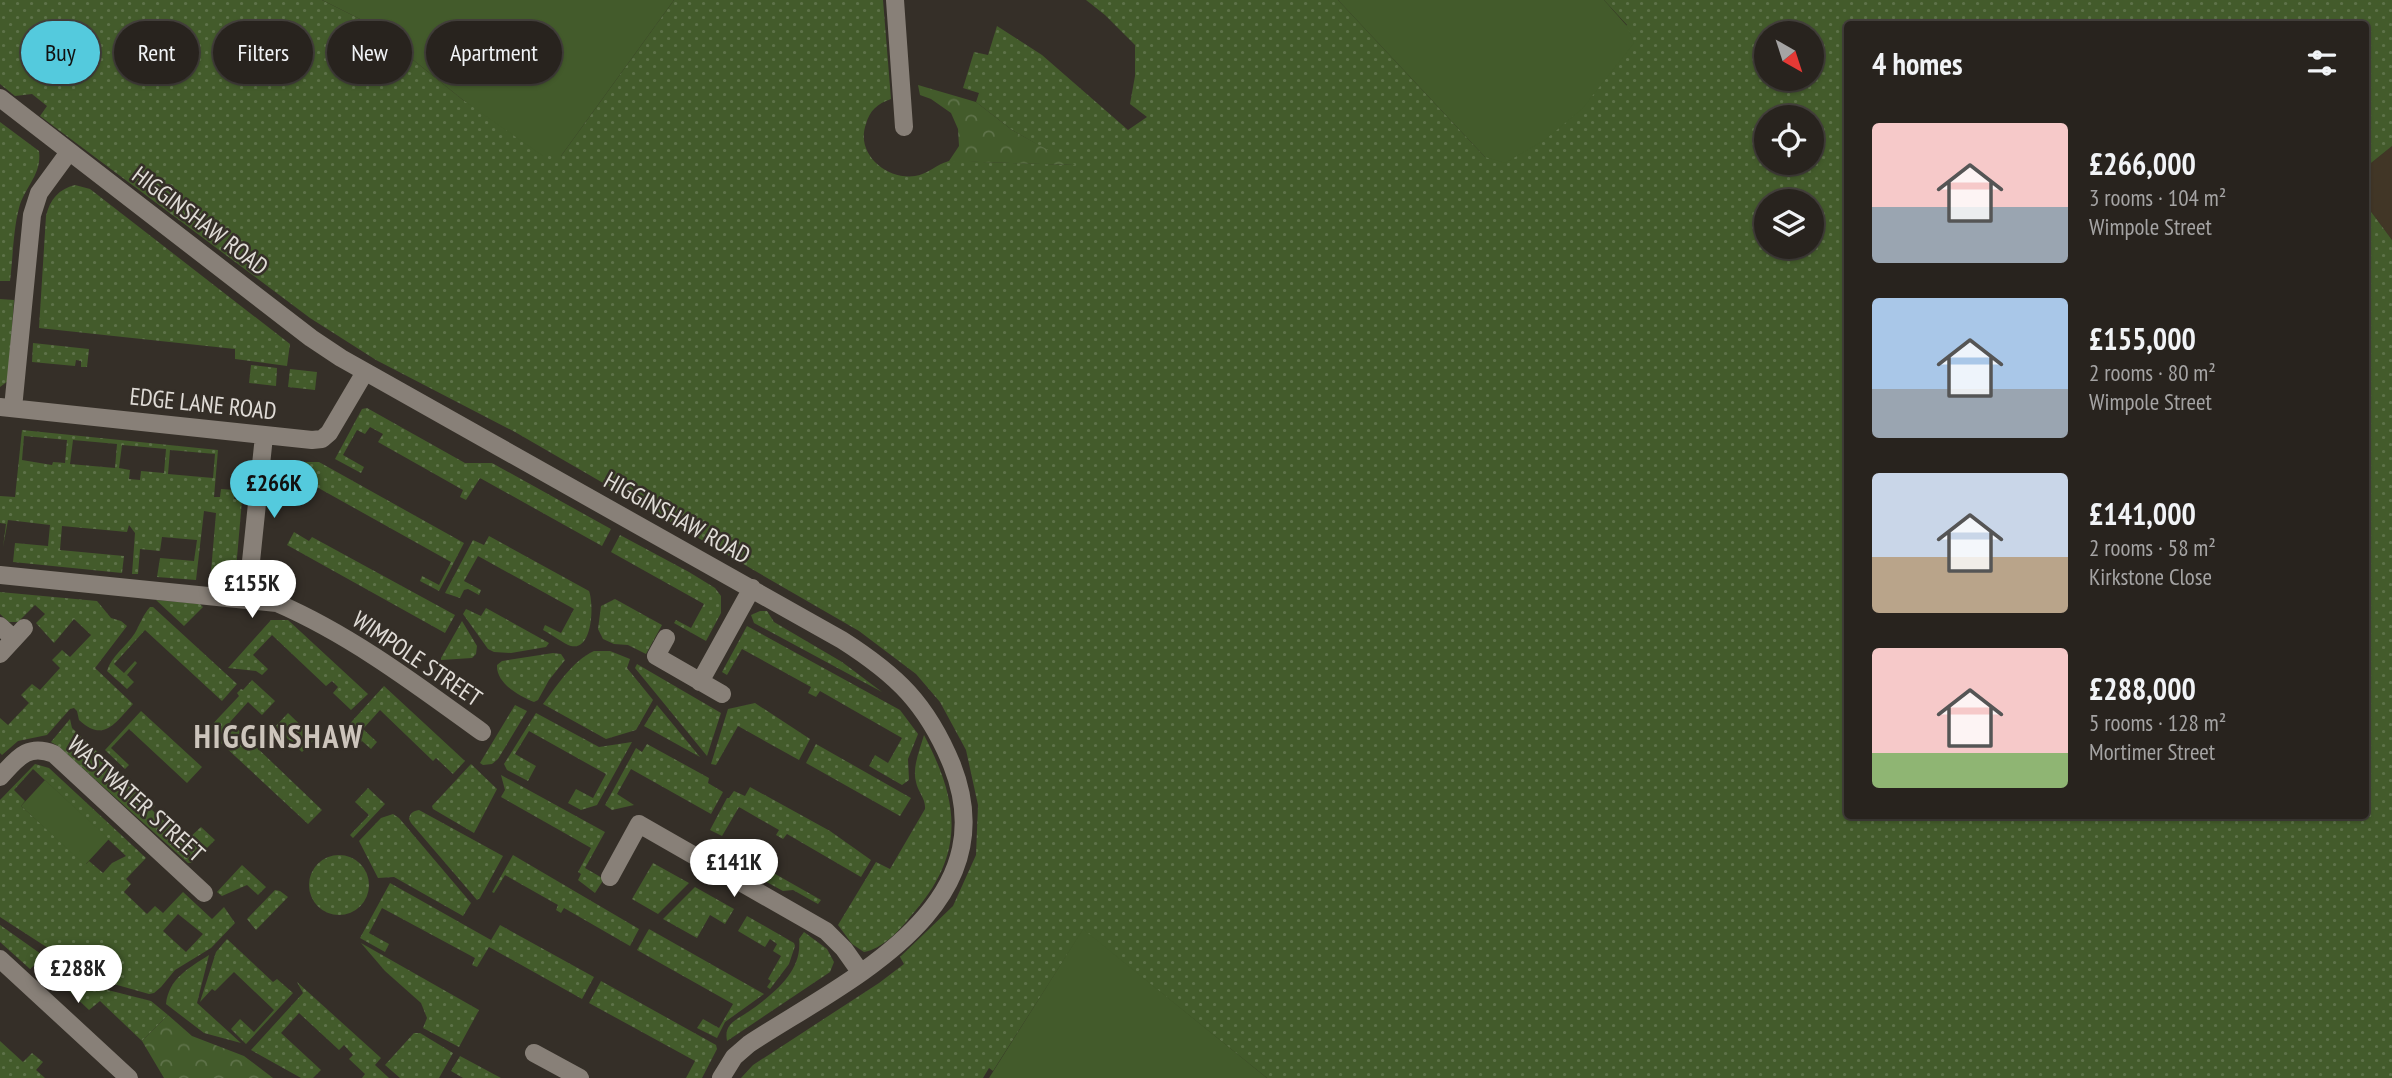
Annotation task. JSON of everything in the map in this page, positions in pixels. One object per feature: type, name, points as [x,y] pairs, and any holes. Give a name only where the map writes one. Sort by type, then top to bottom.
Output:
[{"type":"street","points":[[895,0],[904,127]]},
{"type":"street","name":"HIGGINSHAW ROAD","points":[[0,98],[311,338],[365,372],[752,588],[866,655],[907,689],[930,720],[955,772],[965,820],[957,862],[947,887],[916,929],[886,955],[749,1044],[734,1056],[721,1078]]},
{"type":"street","points":[[7,408],[32,215],[39,193],[69,152]]},
{"type":"street","name":"EDGE LANE ROAD","points":[[7,408],[264,436],[321,439],[337,422],[365,372]]},
{"type":"street","points":[[247,600],[264,436]]},
{"type":"street","name":"WIMPOLE STREET","points":[[0,575],[277,603],[302,614],[410,680],[482,732]]},
{"type":"street","points":[[700,682],[752,588]]},
{"type":"street","points":[[0,626],[19,634],[0,654]]},
{"type":"street","points":[[666,638],[656,656],[722,694]]},
{"type":"street","name":"WASTWATER STREET","points":[[0,777],[25,753],[42,749],[54,754],[204,893]]},
{"type":"street","points":[[610,877],[639,824],[826,931],[844,948],[861,973]]},
{"type":"street","points":[[0,958],[129,1078]]},
{"type":"street","points":[[534,1053],[580,1078]]},
{"type":"shaded area","points":[[2392,146],[2392,240],[2369,209],[2369,165]]},
{"type":"green space","points":[[0,0],[322,0],[364,21],[327,21],[327,84],[412,84],[412,59],[426,70],[426,84],[443,84],[463,100],[561,156],[674,0],[883,0],[891,99],[872,111],[864,135],[869,155],[876,163],[894,174],[904,176],[915,176],[953,160],[1073,165],[1012,130],[976,102],[979,93],[963,88],[974,52],[988,55],[997,26],[1042,55],[1128,130],[1147,117],[1130,104],[1135,76],[1135,45],[1086,0],[1338,0],[1485,157],[1627,25],[1604,0],[2392,0],[2392,146],[2369,165],[2369,21],[1844,21],[1844,819],[2369,819],[2369,209],[2392,240],[2392,1078],[1267,1078],[1083,930],[993,1071],[989,1068],[983,1078],[741,1078],[753,1065],[904,964],[900,957],[953,906],[976,855],[978,805],[966,750],[940,702],[916,674],[859,631],[515,432],[376,360],[310,318],[40,116],[47,106],[32,94],[15,96],[0,84]]},
{"type":"green space","points":[[322,0],[674,0],[561,156],[543,156],[443,84],[562,84],[562,21],[426,21],[426,70],[412,59],[412,21],[364,21]]},
{"type":"green space","points":[[1338,0],[1604,0],[1627,26],[1634,43],[1582,109],[1546,139],[1505,163],[1485,157]]},
{"type":"green space","points":[[918,85],[976,102],[1012,130],[1075,165],[949,161],[959,146],[958,129],[951,113],[920,95]]},
{"type":"green space","points":[[0,122],[39,151],[36,174],[22,200],[17,217],[10,281],[0,281]]},
{"type":"green space","points":[[75,185],[90,189],[290,344],[287,366],[235,359],[235,349],[39,328],[46,216],[56,196]]},
{"type":"green space","points":[[0,299],[14,300],[8,381],[0,387]]},
{"type":"green space","points":[[33,343],[89,349],[87,367],[81,367],[81,361],[76,360],[75,366],[32,362]]},
{"type":"green space","points":[[251,365],[277,368],[276,386],[249,383]]},
{"type":"green space","points":[[290,369],[317,372],[315,390],[288,387]]},
{"type":"green space","points":[[367,408],[465,463],[492,463],[611,529],[602,546],[480,478],[466,500],[460,497],[463,490],[378,442],[383,434],[370,427],[365,434],[357,430],[343,455],[364,467],[361,473],[335,459],[362,409]]},
{"type":"green space","points":[[22,430],[218,450],[214,497],[220,497],[221,489],[235,490],[234,499],[242,500],[235,581],[232,585],[210,583],[216,513],[204,511],[196,580],[157,577],[160,558],[194,561],[197,540],[162,537],[160,551],[140,549],[138,574],[132,574],[135,533],[129,525],[127,532],[62,526],[60,550],[124,556],[122,573],[13,562],[15,543],[48,546],[50,525],[8,520],[3,547],[6,524],[0,523],[0,496],[15,497]],"holes":[[[24,436],[67,440],[65,463],[53,462],[52,465],[22,460]],[[73,440],[117,444],[115,468],[70,464]],[[122,445],[166,449],[164,473],[141,471],[140,480],[129,479],[130,470],[119,468]],[[170,450],[215,454],[213,478],[168,474]]]},
{"type":"green space","points":[[305,462],[319,462],[464,543],[439,591],[420,581],[422,576],[439,585],[451,562],[297,476]]},
{"type":"green space","points":[[294,532],[309,541],[312,537],[455,615],[445,633],[287,545]]},
{"type":"green space","points":[[620,535],[715,588],[721,596],[721,613],[706,641],[674,623],[676,620],[691,628],[704,604],[611,552]]},
{"type":"green space","points":[[489,536],[589,591],[590,625],[584,641],[578,646],[571,646],[543,630],[545,625],[561,633],[574,609],[478,556],[464,581],[481,590],[479,595],[468,589],[464,590],[460,598],[445,593],[473,540],[484,545]]},
{"type":"green space","points":[[0,592],[97,601],[111,618],[127,626],[95,668],[133,704],[115,723],[109,728],[95,730],[79,720],[74,708],[70,709],[47,735],[18,741],[2,755],[0,753],[0,718],[8,725],[29,703],[21,695],[32,684],[40,690],[60,668],[52,660],[62,650],[70,657],[91,635],[74,619],[54,643],[36,623],[45,614],[35,605],[18,622],[9,622],[0,614]]},
{"type":"green space","points":[[615,599],[662,625],[646,654],[628,645],[614,644],[603,639],[598,629],[601,606]]},
{"type":"green space","points":[[156,600],[200,604],[203,607],[184,626]]},
{"type":"green space","points":[[150,607],[237,684],[222,701],[145,630],[114,664],[124,673],[135,661],[137,663],[127,675],[134,682],[127,689],[107,671]]},
{"type":"green space","points":[[486,608],[549,643],[546,647],[511,653],[488,649],[463,614],[466,609],[481,616]]},
{"type":"green space","points":[[767,611],[774,622],[842,662],[882,692],[754,623],[751,615]]},
{"type":"green space","points":[[271,620],[288,620],[368,694],[351,710],[333,693],[338,687],[332,681],[326,686],[272,635],[253,655],[268,669],[262,675],[256,671],[228,668]]},
{"type":"green space","points":[[462,621],[477,646],[476,654],[472,658],[441,660],[441,658]]},
{"type":"green space","points":[[747,626],[900,710],[918,734],[908,759],[909,780],[902,785],[869,766],[875,755],[888,763],[902,738],[820,691],[816,697],[808,693],[811,687],[742,649],[727,675],[722,672]]},
{"type":"green space","points":[[594,651],[610,651],[630,659],[627,668],[653,700],[636,730],[606,739],[543,704],[572,667]]},
{"type":"green space","points":[[561,654],[565,660],[534,702],[510,688],[500,678],[497,665],[502,661]]},
{"type":"green space","points":[[637,664],[721,713],[707,756],[635,668]]},
{"type":"green space","points":[[252,680],[275,701],[262,715],[248,702],[230,722],[322,810],[308,824],[207,730],[239,696],[237,693]]},
{"type":"green space","points":[[384,686],[465,761],[453,774],[436,758],[433,761],[380,710],[363,729],[377,742],[371,749],[362,741],[359,744],[344,730]]},
{"type":"green space","points":[[755,703],[810,739],[799,760],[738,726],[716,765],[711,764],[728,709]]},
{"type":"green space","points":[[515,705],[527,711],[498,759],[492,764],[483,765],[480,763]]},
{"type":"green space","points":[[657,705],[700,757],[644,726]]},
{"type":"green space","points":[[141,711],[202,767],[187,783],[129,729],[111,748],[129,765],[125,769],[105,750]]},
{"type":"green space","points":[[288,713],[315,739],[302,752],[275,727]]},
{"type":"green space","points":[[536,713],[599,747],[632,742],[597,805],[581,810],[568,803],[576,789],[593,798],[606,774],[529,731],[515,754],[536,766],[528,781],[507,770],[504,764]]},
{"type":"green space","points":[[70,719],[72,728],[155,806],[152,810],[164,821],[168,818],[189,838],[201,827],[215,840],[192,863],[188,863],[51,742]]},
{"type":"green space","points":[[924,735],[945,784],[950,807],[952,829],[949,850],[941,872],[928,894],[906,922],[884,943],[864,952],[852,944],[838,925],[876,862],[890,869],[925,809],[915,776]]},
{"type":"green space","points":[[647,744],[709,778],[708,783],[723,792],[711,814],[631,769],[617,794],[634,805],[612,810],[605,805],[636,748],[642,752]]},
{"type":"green space","points":[[816,744],[911,798],[900,816],[806,763]]},
{"type":"green space","points":[[35,764],[49,768],[146,858],[126,879],[131,884],[124,892],[147,914],[155,906],[163,913],[183,892],[212,919],[224,907],[235,923],[211,948],[175,970],[154,993],[149,994],[96,979],[0,917],[0,800]],"holes":[[[33,769],[126,856],[112,863],[103,873],[89,861],[86,864],[21,806],[25,801],[14,790]],[[178,914],[203,934],[186,952],[163,931]]]},
{"type":"green space","points":[[471,764],[497,789],[474,833],[432,806]]},
{"type":"green space","points":[[501,775],[605,832],[585,868],[604,879],[595,893],[578,880],[581,874],[578,872],[591,848],[501,797],[505,790]]},
{"type":"green space","points":[[45,780],[109,839],[85,865],[21,806]]},
{"type":"green space","points":[[750,787],[830,831],[871,860],[861,877],[787,834],[783,839],[776,835],[779,830],[739,807],[722,836],[710,830],[727,798],[734,791],[745,796]]},
{"type":"green space","points":[[368,788],[385,804],[353,838],[350,835],[369,815],[355,802]]},
{"type":"green space","points":[[419,810],[503,856],[480,898],[477,900],[411,823],[410,815]]},
{"type":"green space","points":[[393,814],[471,903],[463,916],[394,877],[378,878],[359,841],[381,818]]},
{"type":"green space","points":[[740,854],[821,900],[818,904],[793,890],[783,891],[734,864]]},
{"type":"green space","points":[[333,855],[345,855],[364,868],[369,885],[367,897],[356,910],[345,915],[333,915],[314,902],[309,891],[309,879],[322,860]]},
{"type":"green space","points":[[513,855],[639,929],[630,946],[564,908],[561,913],[556,910],[558,905],[505,875],[494,893],[492,892]]},
{"type":"green space","points":[[653,863],[689,883],[658,914],[632,899]]},
{"type":"green space","points":[[242,865],[266,887],[258,895],[247,885],[222,896],[217,892]]},
{"type":"green space","points":[[390,883],[491,940],[500,925],[594,977],[582,999],[489,947],[477,967],[472,965],[475,958],[382,908],[369,933],[389,944],[385,952],[360,938]]},
{"type":"green space","points":[[695,887],[734,909],[725,924],[710,915],[697,938],[663,919]]},
{"type":"green space","points":[[275,890],[288,897],[256,930],[247,919]]},
{"type":"green space","points":[[747,916],[795,946],[789,964],[770,989],[767,987],[771,981],[768,979],[781,956],[773,951],[777,944],[770,939],[765,947],[738,931]]},
{"type":"green space","points":[[0,925],[58,966],[96,987],[151,1001],[168,1015],[142,1041],[100,1001],[89,1010],[38,962],[30,969],[0,942]]},
{"type":"green space","points":[[649,929],[764,994],[725,1022],[717,1038],[697,1028],[703,1019],[719,1028],[733,1004],[637,950]]},
{"type":"green space","points":[[1083,929],[1267,1078],[989,1078]]},
{"type":"green space","points":[[804,932],[827,949],[834,962],[830,972],[727,1041],[727,1031],[732,1023],[784,982],[796,962],[799,939]]},
{"type":"green space","points":[[227,939],[273,982],[277,979],[293,993],[246,1044],[231,1029],[240,1019],[254,1032],[274,1010],[234,972],[200,1002],[216,952]]},
{"type":"green space","points":[[361,943],[479,1010],[459,1047],[423,1028],[427,1018],[421,1003],[385,971]]},
{"type":"green space","points":[[209,955],[197,1003],[241,1043],[204,1033],[166,1004],[176,980],[187,969]]},
{"type":"green space","points":[[601,981],[716,1045],[717,1049],[702,1078],[686,1078],[695,1061],[589,1003]]},
{"type":"green space","points":[[297,982],[381,1058],[375,1065],[389,1078],[362,1078],[365,1074],[349,1059],[353,1055],[344,1045],[339,1050],[299,1013],[281,1033],[321,1070],[313,1078],[301,1078],[251,1050],[303,993]]},
{"type":"green space","points":[[168,1015],[192,1036],[244,1056],[273,1078],[164,1078],[142,1041]]},
{"type":"green space","points":[[414,1033],[420,1033],[453,1053],[439,1078],[400,1078],[385,1065]]},
{"type":"green space","points":[[0,1041],[23,1062],[32,1053],[43,1062],[36,1070],[45,1078],[0,1078]]},
{"type":"green space","points":[[460,1056],[501,1078],[463,1078],[451,1071]]},
{"type":"district","name":"HIGGINSHAW","points":[[279,737]]}]
